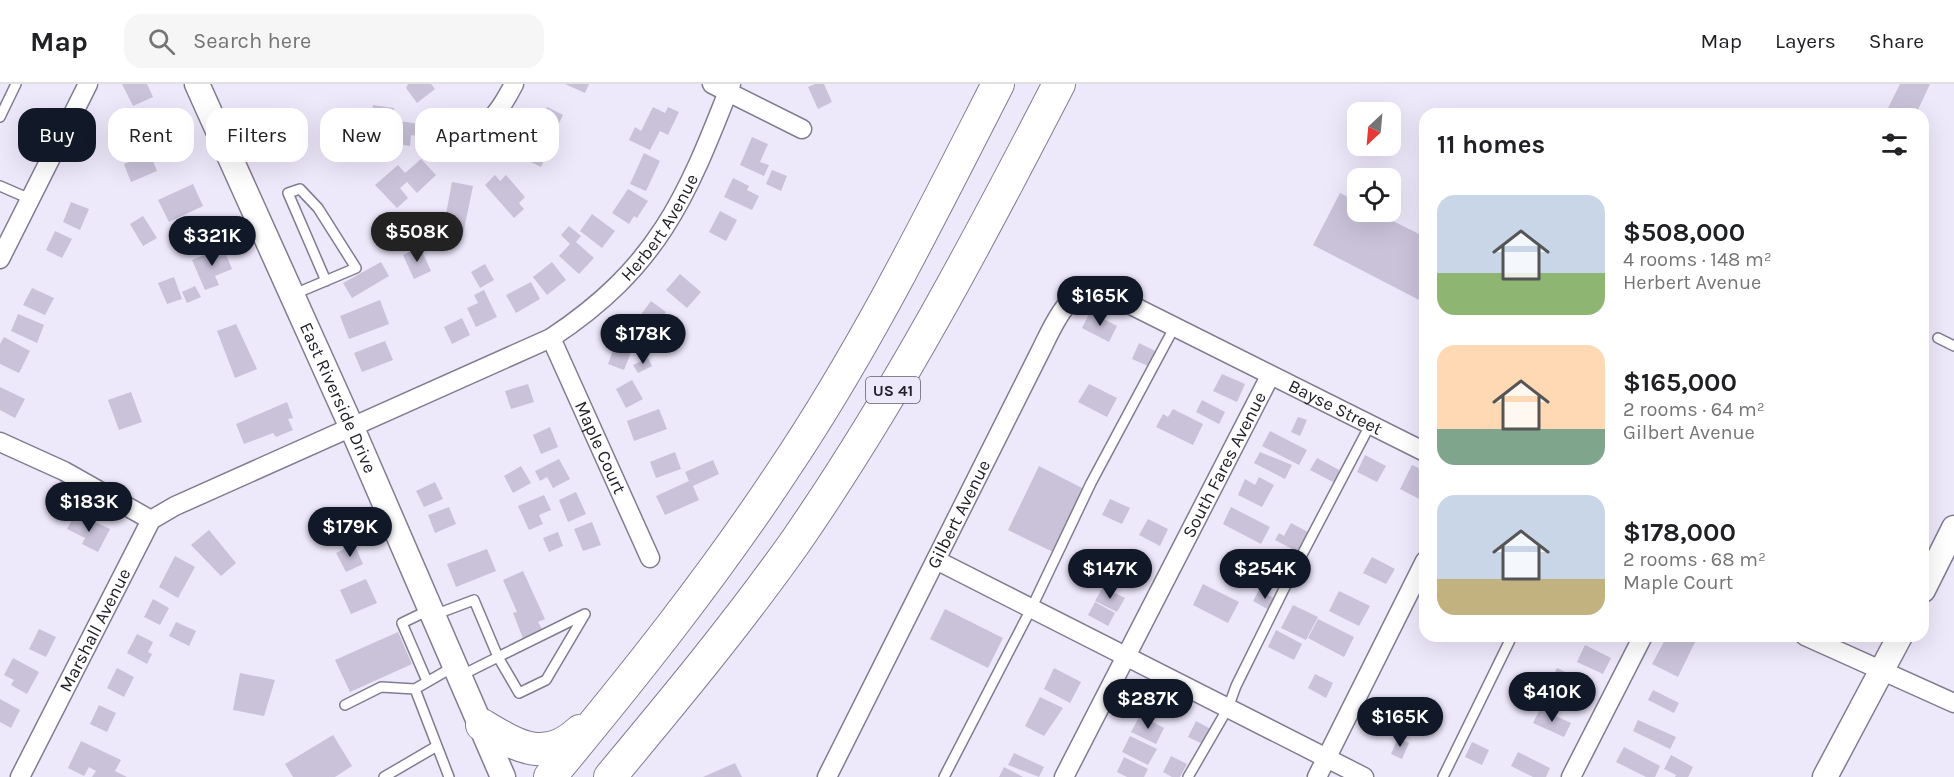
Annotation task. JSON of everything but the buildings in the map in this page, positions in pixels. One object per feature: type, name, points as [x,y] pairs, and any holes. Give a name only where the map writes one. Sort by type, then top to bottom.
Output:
[{"type":"highway","name":"US 41","points":[[550,777],[687,608],[741,533],[839,382],[900,275],[998,84]]},
{"type":"highway","name":"US 41","points":[[610,777],[695,675],[764,585],[857,448],[946,300],[1059,84]]},
{"type":"highway","points":[[482,725],[520,746],[541,751],[549,750],[573,737],[623,689]]},
{"type":"street","points":[[0,259],[4,237],[30,199],[88,84]]},
{"type":"street","name":"East Riverside Drive","points":[[197,84],[352,428],[503,777]]},
{"type":"street","points":[[501,108],[514,84]]},
{"type":"street","points":[[724,86],[802,129]]},
{"type":"street","name":"Herbert Avenue","points":[[352,428],[551,338],[615,289],[658,238],[692,179],[724,86]]},
{"type":"street","name":"Gilbert Avenue","points":[[827,777],[1040,352],[1068,303],[1085,291],[1099,290],[1118,298]]},
{"type":"street","name":"Bayse Street","points":[[1118,298],[1419,449]]},
{"type":"street","name":"Maple Court","points":[[551,338],[650,558]]},
{"type":"street","name":"South Fares Avenue","points":[[1064,777],[1270,376]]},
{"type":"street","points":[[0,442],[64,471],[151,520],[175,506],[352,428]]},
{"type":"street","name":"Marshall Avenue","points":[[20,777],[151,520]]},
{"type":"street","points":[[1929,578],[1954,528]]},
{"type":"street","points":[[936,560],[1364,777]]},
{"type":"street","points":[[1317,777],[1419,573]]},
{"type":"street","points":[[1571,777],[1640,642]]},
{"type":"street","points":[[1817,642],[1882,673],[1901,677],[1954,703]]},
{"type":"street","points":[[1825,777],[1897,642]]},
{"type":"lane","points":[[0,117],[16,84]]},
{"type":"lane","points":[[0,186],[30,199]]},
{"type":"lane","points":[[292,295],[356,268],[318,208],[300,189],[288,193],[326,280]]},
{"type":"lane","points":[[944,777],[1032,607],[1091,483],[1175,326]]},
{"type":"lane","points":[[1938,338],[1954,346]]},
{"type":"lane","points":[[1188,777],[1228,708],[1283,591],[1370,424]]},
{"type":"lane","points":[[345,705],[381,687],[415,689],[427,681],[498,657],[585,614],[546,680],[519,693],[498,657],[474,600],[402,623],[427,681]]},
{"type":"lane","points":[[1443,777],[1509,642]]},
{"type":"lane","points":[[415,689],[449,777]]},
{"type":"lane","points":[[384,777],[437,746]]}]
